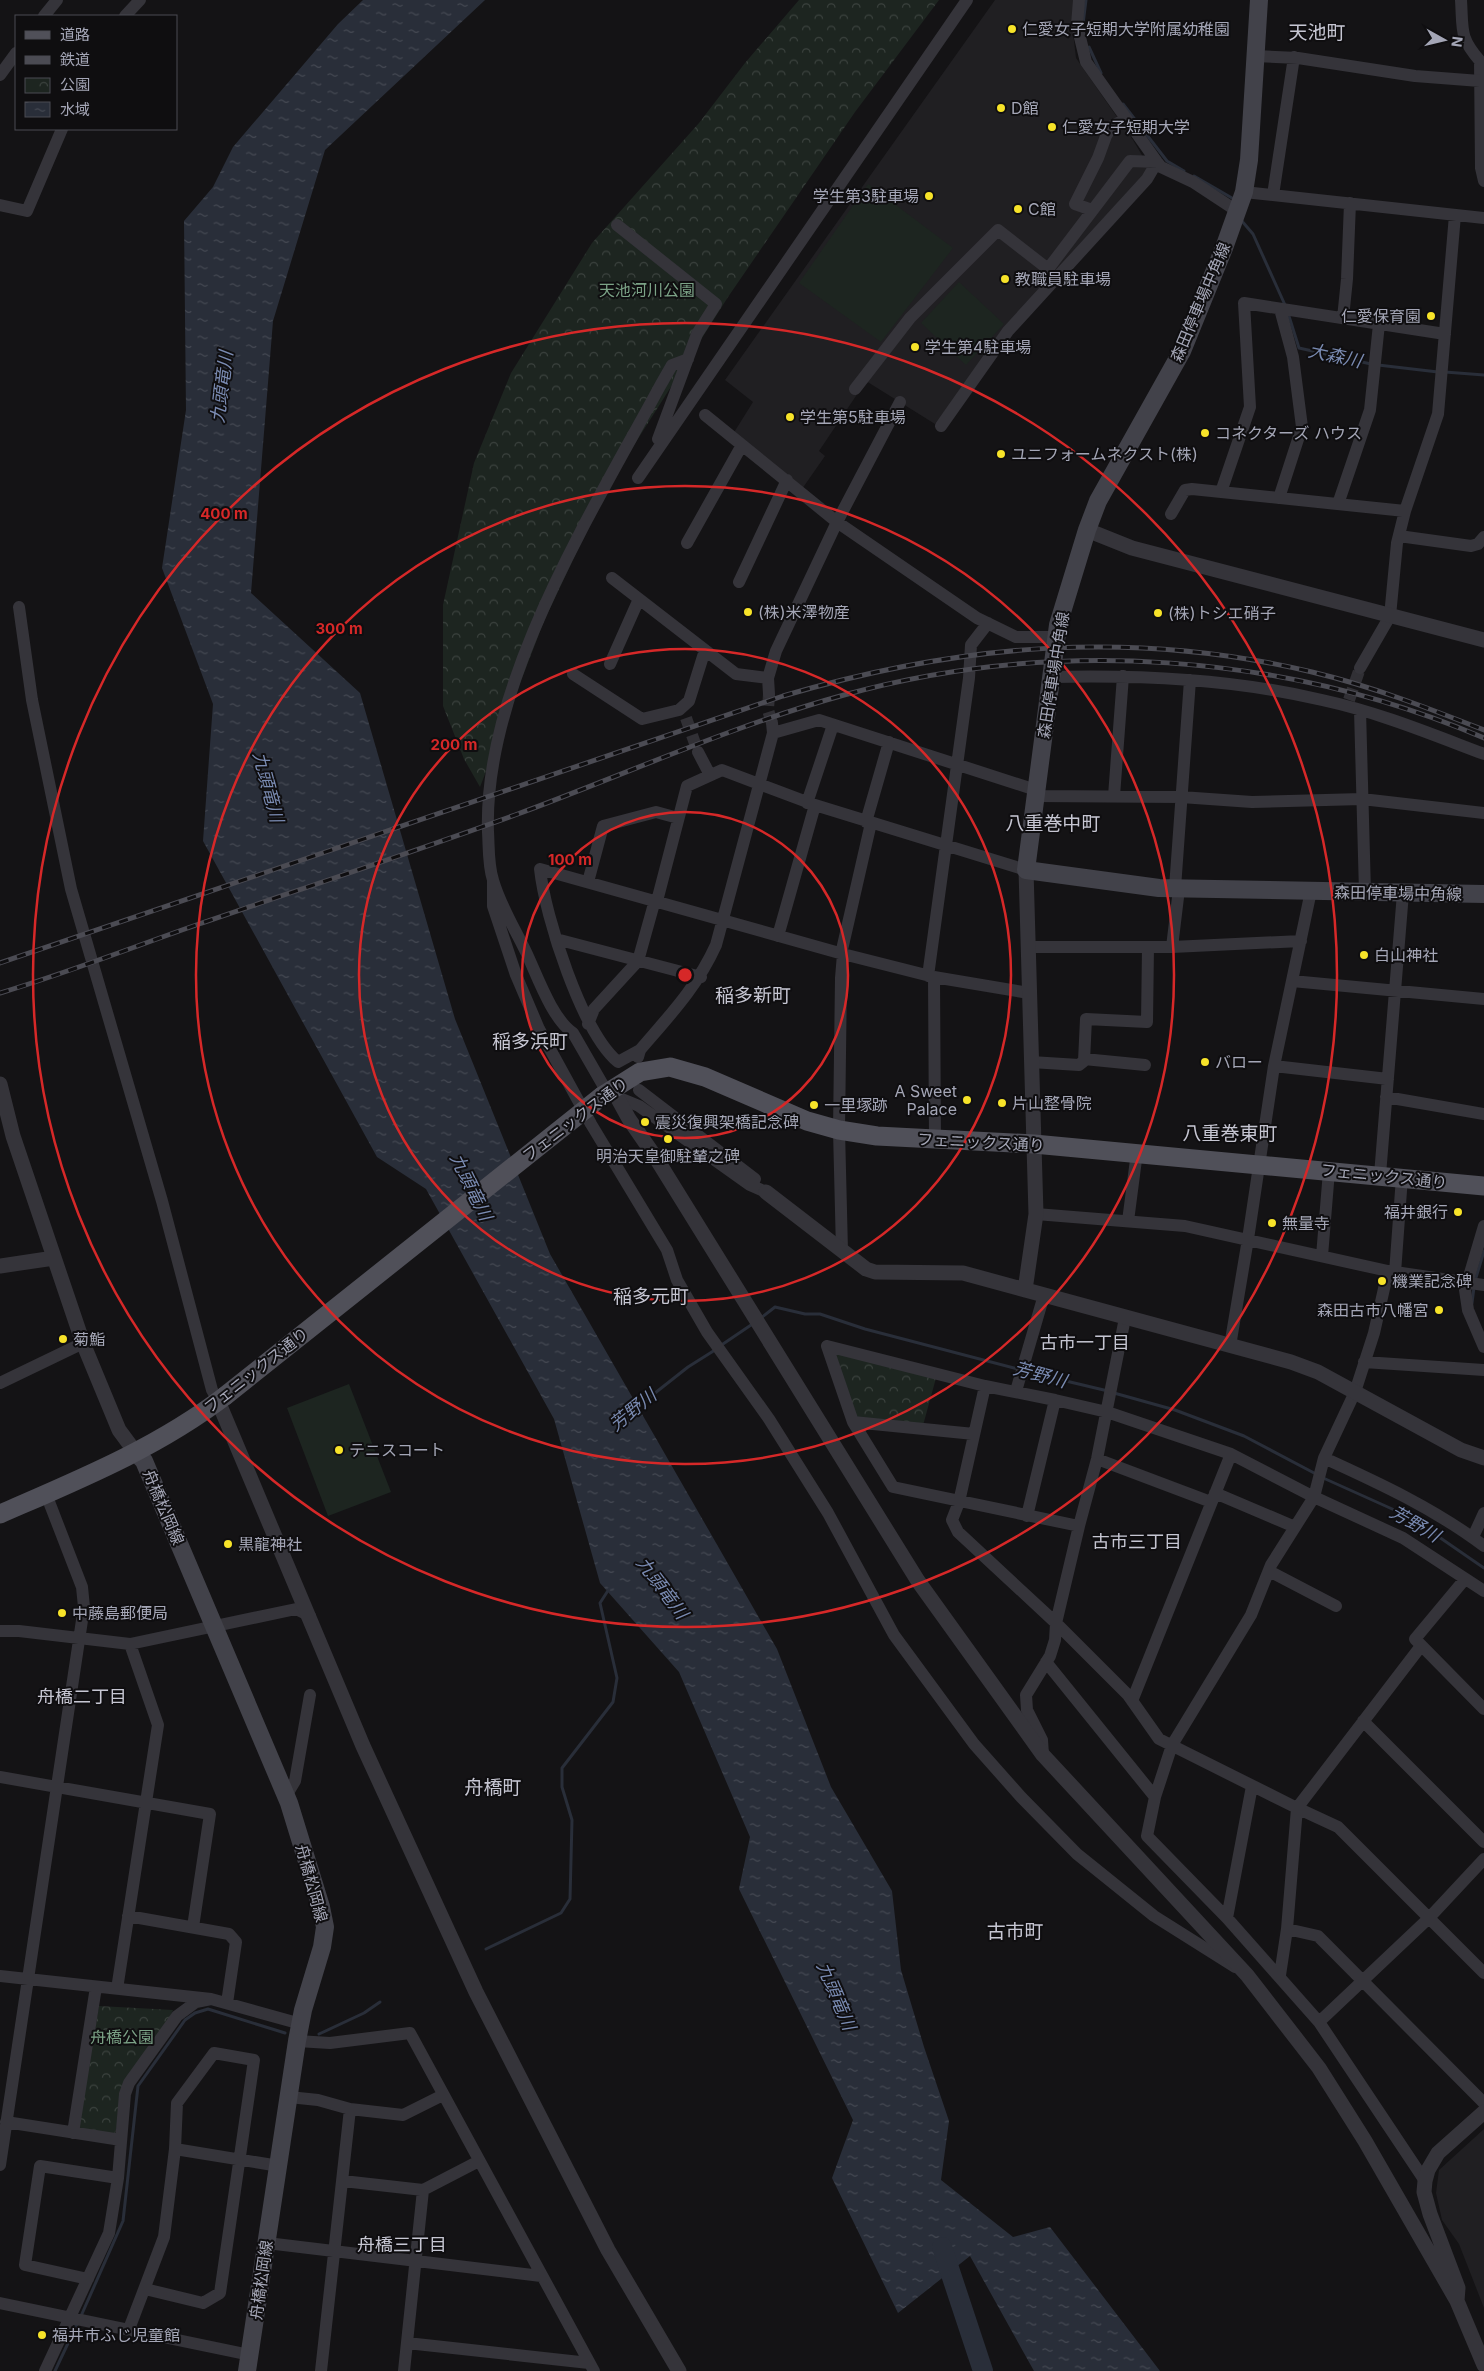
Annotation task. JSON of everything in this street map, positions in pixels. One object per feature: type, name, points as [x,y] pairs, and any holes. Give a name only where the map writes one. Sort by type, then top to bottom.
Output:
[{"type":"main road","name":"森田停車場中角線","points":[[1259,0],[1249,160],[1244,192],[1182,351],[1098,501],[1087,530],[1056,637],[1026,870],[1177,889],[1403,893],[1483,891]]},
{"type":"main road","name":"フェニックス通り","points":[[0,1514],[136,1453],[221,1399],[610,1093],[640,1072],[662,1067],[676,1068],[705,1077],[806,1121],[839,1130],[877,1136],[1034,1144],[1137,1152],[1484,1186]]},
{"type":"main road","name":"舟橋松岡線","points":[[136,1453],[144,1461],[286,1796],[321,1907],[325,1927],[322,1947],[297,2041],[249,2363]]},
{"type":"street","points":[[45,15],[57,0]]},
{"type":"street","points":[[126,15],[140,0]]},
{"type":"street","points":[[638,478],[966,0]]},
{"type":"street","points":[[1079,0],[1076,25],[1086,62],[1157,162],[1161,167],[1212,193],[1238,211]]},
{"type":"street","points":[[1461,0],[1462,34],[1466,44],[1480,54],[1481,168],[1484,181]]},
{"type":"street","points":[[0,75],[15,54]]},
{"type":"street","points":[[1255,56],[1294,58],[1414,76],[1480,81]]},
{"type":"street","points":[[1273,195],[1294,58]]},
{"type":"street","points":[[1092,210],[1075,204],[1112,126],[1126,119]]},
{"type":"street","points":[[0,205],[27,211],[62,130]]},
{"type":"street","points":[[855,388],[910,318],[998,230],[1048,269],[1130,161],[1157,162]]},
{"type":"street","points":[[941,426],[1008,331],[1147,179],[1157,162]]},
{"type":"street","points":[[1244,192],[1484,218]]},
{"type":"street","points":[[1343,318],[1347,279],[1350,203]]},
{"type":"street","points":[[1360,668],[1390,616],[1399,536],[1405,511],[1438,414],[1455,215]]},
{"type":"street","points":[[617,225],[716,304],[697,334],[649,461]]},
{"type":"street","points":[[1221,492],[1250,407],[1244,303],[1445,334]]},
{"type":"street","points":[[1279,498],[1302,427],[1293,356],[1284,309]]},
{"type":"street","points":[[1338,504],[1370,410],[1379,324]]},
{"type":"street","points":[[688,359],[672,365],[586,522],[542,614],[516,681],[496,744],[490,788],[489,850],[493,880],[493,906],[516,974],[539,1029],[591,1124],[668,1250],[677,1280],[707,1332],[769,1418],[828,1513],[894,1635],[974,1744],[1021,1798],[1077,1854],[1154,1916],[1248,1975]]},
{"type":"street","points":[[769,694],[768,678],[776,651],[837,522],[900,402]]},
{"type":"street","points":[[705,415],[837,522],[977,618],[1016,637],[1056,637]]},
{"type":"street","points":[[687,543],[742,445]]},
{"type":"street","points":[[738,582],[787,480]]},
{"type":"street","points":[[1171,514],[1185,490],[1192,489],[1405,511]]},
{"type":"street","points":[[1087,530],[1132,548],[1484,640]]},
{"type":"street","points":[[1399,536],[1471,546],[1478,544],[1484,537]]},
{"type":"street","points":[[612,578],[736,674],[768,678]]},
{"type":"street","points":[[610,664],[639,599]]},
{"type":"street","points":[[19,607],[32,700],[71,889],[162,1201],[211,1384],[221,1399],[363,1746],[480,2000],[608,2250],[679,2371]]},
{"type":"street","points":[[935,1139],[931,976],[945,845],[969,678],[971,646],[988,623]]},
{"type":"street","points":[[573,674],[642,719],[679,710],[684,712],[689,702],[704,650]]},
{"type":"street","points":[[1051,677],[1123,676],[1190,680],[1352,705],[1484,754]]},
{"type":"street","points":[[1114,796],[1123,676]]},
{"type":"street","points":[[1172,947],[1190,680]]},
{"type":"street","points":[[1352,705],[1362,799],[1365,892]]},
{"type":"street","points":[[1029,993],[931,976],[842,954],[724,919],[540,869],[548,913],[556,939],[588,1020],[599,1042],[618,1062],[638,1055],[701,977],[716,945],[724,919],[760,785],[773,728],[819,720],[957,764],[1036,793],[1182,797],[1252,802],[1362,799],[1484,813]]},
{"type":"street","points":[[778,936],[833,725]]},
{"type":"street","points":[[842,1250],[839,1130],[840,978],[842,954],[868,822],[889,742]]},
{"type":"street","points":[[698,752],[710,775]]},
{"type":"street","points":[[598,1075],[588,1020],[594,1009],[638,961],[687,786],[722,770],[811,804],[1026,870],[1036,1214],[1025,1290]]},
{"type":"street","points":[[588,882],[603,826],[656,812],[678,818]]},
{"type":"street","points":[[493,880],[550,1003],[568,1029],[573,1033],[598,1075],[656,1158],[918,1581],[1043,1755],[1248,1975],[1319,2068],[1365,2141],[1457,2301],[1484,2365]]},
{"type":"street","points":[[1230,1346],[1274,1066],[1311,891]]},
{"type":"street","points":[[1380,1175],[1403,893]]},
{"type":"street","points":[[556,939],[701,977]]},
{"type":"street","points":[[1028,947],[1172,947],[1301,941]]},
{"type":"street","points":[[1031,1062],[1079,1065],[1084,1059],[1086,1019],[1147,1022],[1148,947]]},
{"type":"street","points":[[1292,982],[1484,999]]},
{"type":"street","points":[[1084,1059],[1145,1065]]},
{"type":"street","points":[[1274,1066],[1388,1079]]},
{"type":"street","points":[[639,1090],[754,1178],[766,1192],[866,1269],[875,1272],[963,1273],[1291,1362],[1318,1372],[1461,1450],[1484,1458]]},
{"type":"street","points":[[1,1091],[13,1136],[83,1344],[119,1430],[136,1453]]},
{"type":"street","points":[[610,1093],[639,1106],[750,1185],[766,1192]]},
{"type":"street","points":[[1386,1098],[1484,1114]]},
{"type":"street","points":[[1128,1221],[1137,1152]]},
{"type":"street","points":[[1322,1256],[1329,1171]]},
{"type":"street","points":[[1402,1177],[1391,1272],[1355,1392],[1324,1458],[1314,1497],[1269,1571],[1251,1615],[1172,1745],[1155,1797],[1147,1836],[1280,1975],[1319,2022],[1425,2181]]},
{"type":"street","points":[[1036,1214],[1185,1226],[1391,1272],[1484,1285]]},
{"type":"street","points":[[1484,1226],[1467,1282],[1466,1298],[1468,1310],[1484,1347]]},
{"type":"street","points":[[0,1266],[54,1258]]},
{"type":"street","points":[[1016,1391],[1044,1295]]},
{"type":"street","points":[[1043,1755],[1042,1740],[1026,1703],[1026,1695],[1046,1662],[1055,1640],[1056,1623],[1097,1459],[1125,1318]]},
{"type":"street","points":[[0,1383],[83,1344]]},
{"type":"street","points":[[1079,1526],[893,1488],[853,1422],[827,1346],[985,1386],[1016,1391],[1107,1412],[1231,1454],[1314,1497],[1403,1538],[1484,1591]]},
{"type":"street","points":[[1364,1362],[1484,1370]]},
{"type":"street","points":[[985,1386],[959,1502],[952,1520],[958,1532],[1056,1623],[1132,1700],[1159,1739],[1338,1827],[1484,1973]]},
{"type":"street","points":[[1027,1516],[1055,1400]]},
{"type":"street","points":[[853,1422],[974,1434]]},
{"type":"street","points":[[1132,1700],[1231,1454]]},
{"type":"street","points":[[1324,1458],[1374,1480],[1441,1516],[1484,1546]]},
{"type":"street","points":[[1097,1459],[1213,1497],[1295,1527]]},
{"type":"street","points":[[0,2165],[84,1607],[82,1586],[46,1494]]},
{"type":"street","points":[[1473,1538],[1484,1513]]},
{"type":"street","points":[[1269,1571],[1336,1606]]},
{"type":"street","points":[[1465,1579],[1415,1639],[1484,1709]]},
{"type":"street","points":[[0,1631],[130,1644],[296,1609],[310,1616]]},
{"type":"street","points":[[116,1989],[158,1725],[130,1644]]},
{"type":"street","points":[[1280,1975],[1287,1929],[1297,1808],[1421,1646]]},
{"type":"street","points":[[1046,1662],[1155,1797]]},
{"type":"street","points":[[286,1796],[295,1781],[310,1695]]},
{"type":"street","points":[[1363,1721],[1484,1842]]},
{"type":"street","points":[[0,1777],[210,1814],[193,1927]]},
{"type":"street","points":[[1226,1918],[1252,1786]]},
{"type":"street","points":[[1319,2022],[1429,1918],[1484,1859]]},
{"type":"street","points":[[128,1916],[229,1934],[236,1942],[227,2002]]},
{"type":"street","points":[[1287,1929],[1318,1936],[1484,2103]]},
{"type":"street","points":[[0,1976],[211,1999],[301,2024]]},
{"type":"street","points":[[73,2133],[96,1987]]},
{"type":"street","points":[[45,2371],[108,2233],[113,2215],[118,2178],[125,2094],[129,2084],[177,2016],[196,2002],[211,1999]]},
{"type":"street","points":[[297,2041],[330,2043],[410,2033],[592,2367]]},
{"type":"street","points":[[129,2329],[164,2237],[174,2150],[177,2103],[214,2054],[254,2060],[220,2293],[203,2303],[145,2289]]},
{"type":"street","points":[[289,2097],[318,2100],[350,2109],[403,2115],[443,2095]]},
{"type":"street","points":[[321,2371],[350,2109]]},
{"type":"street","points":[[1457,2301],[1458,2288],[1430,2214],[1424,2192],[1425,2181],[1428,2170],[1438,2153],[1484,2112]]},
{"type":"street","points":[[6,2122],[121,2140]]},
{"type":"street","points":[[174,2150],[279,2166]]},
{"type":"street","points":[[343,2181],[423,2190],[479,2161]]},
{"type":"street","points":[[88,2279],[25,2265],[40,2166],[118,2178]]},
{"type":"street","points":[[404,2371],[423,2190]]},
{"type":"street","points":[[267,2243],[335,2253],[541,2276]]},
{"type":"street","points":[[0,2302],[129,2329],[249,2363]]},
{"type":"street","points":[[407,2343],[592,2367]]},
{"type":"shaded area","points":[[995,0],[1079,0],[1072,24],[1076,58],[1133,140],[1149,167],[1147,173],[1006,330],[935,424],[866,381],[819,451],[825,456],[802,489],[733,434],[753,402],[725,380]]},
{"type":"shaded area","points":[[1484,2129],[1484,2308],[1459,2244],[1442,2220],[1436,2193],[1439,2170]]},
{"type":"green space","name":"天池河川公園","points":[[799,0],[939,0],[855,112],[728,297],[608,486],[544,621],[480,787],[464,759],[443,706],[443,605],[474,463],[511,373],[592,243],[699,123],[745,63]]},
{"type":"green space","points":[[868,184],[953,248],[881,342],[799,283]]},
{"type":"green space","points":[[959,282],[1004,324],[966,365],[921,323]]},
{"type":"green space","points":[[830,1347],[936,1378],[922,1429],[853,1422]]},
{"type":"green space","name":"テニスコート","points":[[349,1384],[391,1492],[328,1516],[287,1408]]},
{"type":"green space","name":"舟橋公園","points":[[99,2006],[173,2010],[165,2028],[128,2080],[115,2134],[78,2129]]},
{"type":"water","points":[[363,0],[485,0],[325,150],[273,321],[251,593],[360,693],[455,1019],[550,1254],[777,1649],[831,1787],[892,1891],[901,1970],[949,2121],[941,2180],[1013,2237],[1050,2227],[1160,2371],[1034,2371],[970,2256],[898,2313],[832,2178],[853,2120],[739,1889],[750,1837],[679,1672],[600,1583],[554,1419],[426,1189],[377,1157],[203,841],[213,704],[162,568],[186,410],[184,221],[213,187],[233,147],[338,24]]},
{"type":"waterway","name":"大森川","points":[[1083,24],[1086,0]]},
{"type":"waterway","name":"大森川","points":[[1089,47],[1101,73]]},
{"type":"waterway","name":"大森川","points":[[1123,104],[1167,161],[1184,171]]},
{"type":"waterway","name":"大森川","points":[[1194,176],[1232,198]]},
{"type":"waterway","name":"大森川","points":[[1241,220],[1253,234],[1285,305]]},
{"type":"waterway","name":"大森川","points":[[1288,313],[1299,348],[1371,364]]},
{"type":"waterway","name":"大森川","points":[[1378,365],[1438,372]]},
{"type":"waterway","name":"大森川","points":[[1445,372],[1484,375]]},
{"type":"waterway","points":[[1475,1281],[1484,1251]]},
{"type":"waterway","points":[[1472,1303],[1474,1287]]},
{"type":"waterway","name":"芳野川","points":[[761,1318],[775,1307],[805,1314],[820,1314],[865,1329],[1018,1369]]},
{"type":"waterway","name":"芳野川","points":[[720,1346],[754,1323]]},
{"type":"waterway","name":"芳野川","points":[[636,1408],[688,1367],[715,1350]]},
{"type":"waterway","name":"芳野川","points":[[1024,1371],[1108,1391]]},
{"type":"waterway","name":"芳野川","points":[[1114,1393],[1175,1410],[1244,1436],[1316,1474]]},
{"type":"waterway","name":"芳野川","points":[[1321,1477],[1410,1517],[1484,1568]]},
{"type":"waterway","points":[[486,1949],[561,1913],[570,1899],[572,1820],[562,1787],[562,1768],[613,1702],[617,1678],[600,1603],[609,1589]]},
{"type":"waterway","points":[[319,2034],[364,2013],[380,2002]]},
{"type":"waterway","points":[[81,2316],[123,2221],[138,2086],[185,2020],[195,2013],[208,2009],[285,2033]]},
{"type":"waterway","name":"九頭竜川","points":[[942,2247],[983,2371]]},
{"type":"waterway","points":[[55,2371],[78,2322]]},
{"type":"tunnel","points":[[1349,700],[1360,668]]},
{"type":"tunnel","points":[[769,694],[768,710],[772,723]]},
{"type":"tunnel","points":[[686,718],[698,752]]},
{"type":"railway","points":[[0,963],[783,696],[849,678],[915,664],[981,654],[1046,648],[1112,647],[1178,650],[1245,659],[1312,672],[1399,698],[1484,730]]},
{"type":"railway","points":[[0,993],[476,829],[760,721],[844,695],[924,677],[1004,665],[1086,661],[1168,663],[1249,672],[1329,687],[1408,709],[1484,738]]},
{"type":"place","name":"仁愛女子短期大学附属幼稚園","points":[[1012,29]]},
{"type":"place","name":"D館","points":[[1001,108]]},
{"type":"place","name":"仁愛女子短期大学","points":[[1052,127]]},
{"type":"place","name":"学生第3駐車場","points":[[929,196]]},
{"type":"place","name":"C館","points":[[1018,209]]},
{"type":"place","name":"教職員駐車場","points":[[1005,279]]},
{"type":"place","name":"仁愛保育園","points":[[1431,316]]},
{"type":"place","name":"学生第4駐車場","points":[[915,347]]},
{"type":"place","name":"学生第5駐車場","points":[[790,417]]},
{"type":"place","name":"コネクターズ ハウス","points":[[1205,433]]},
{"type":"place","name":"ユニフォームネクスト(株)","points":[[1001,454]]},
{"type":"place","name":"(株)米澤物産","points":[[748,612]]},
{"type":"place","name":"(株)トシエ硝子","points":[[1158,613]]},
{"type":"place","name":"白山神社","points":[[1364,955]]},
{"type":"place","name":"バロー","points":[[1205,1062]]},
{"type":"place","name":"A Sweet Palace","points":[[967,1100]]},
{"type":"place","name":"片山整骨院","points":[[1002,1103]]},
{"type":"place","name":"一里塚跡","points":[[814,1105]]},
{"type":"place","name":"震災復興架橋記念碑","points":[[645,1122]]},
{"type":"place","name":"明治天皇御駐輦之碑","points":[[668,1139]]},
{"type":"place","name":"福井銀行","points":[[1458,1212]]},
{"type":"place","name":"無量寺","points":[[1272,1223]]},
{"type":"place","name":"機業記念碑","points":[[1382,1281]]},
{"type":"place","name":"森田古市八幡宮","points":[[1439,1310]]},
{"type":"place","name":"菊鮨","points":[[63,1339]]},
{"type":"place","name":"テニスコート","points":[[339,1450]]},
{"type":"place","name":"黒龍神社","points":[[228,1544]]},
{"type":"place","name":"中藤島郵便局","points":[[62,1613]]},
{"type":"place","name":"福井市ふじ児童館","points":[[42,2335]]},
{"type":"district","name":"天池町","points":[[1317,32]]},
{"type":"district","name":"八重巻中町","points":[[1053,823]]},
{"type":"district","name":"稲多新町","points":[[753,995]]},
{"type":"district","name":"稲多浜町","points":[[530,1041]]},
{"type":"district","name":"八重巻東町","points":[[1230,1133]]},
{"type":"district","name":"稲多元町","points":[[651,1296]]},
{"type":"district","name":"古市一丁目","points":[[1085,1343]]},
{"type":"district","name":"古市三丁目","points":[[1137,1542]]},
{"type":"district","name":"舟橋二丁目","points":[[82,1697]]},
{"type":"district","name":"舟橋町","points":[[493,1787]]},
{"type":"district","name":"古市町","points":[[1015,1931]]},
{"type":"district","name":"舟橋三丁目","points":[[402,2245]]}]
